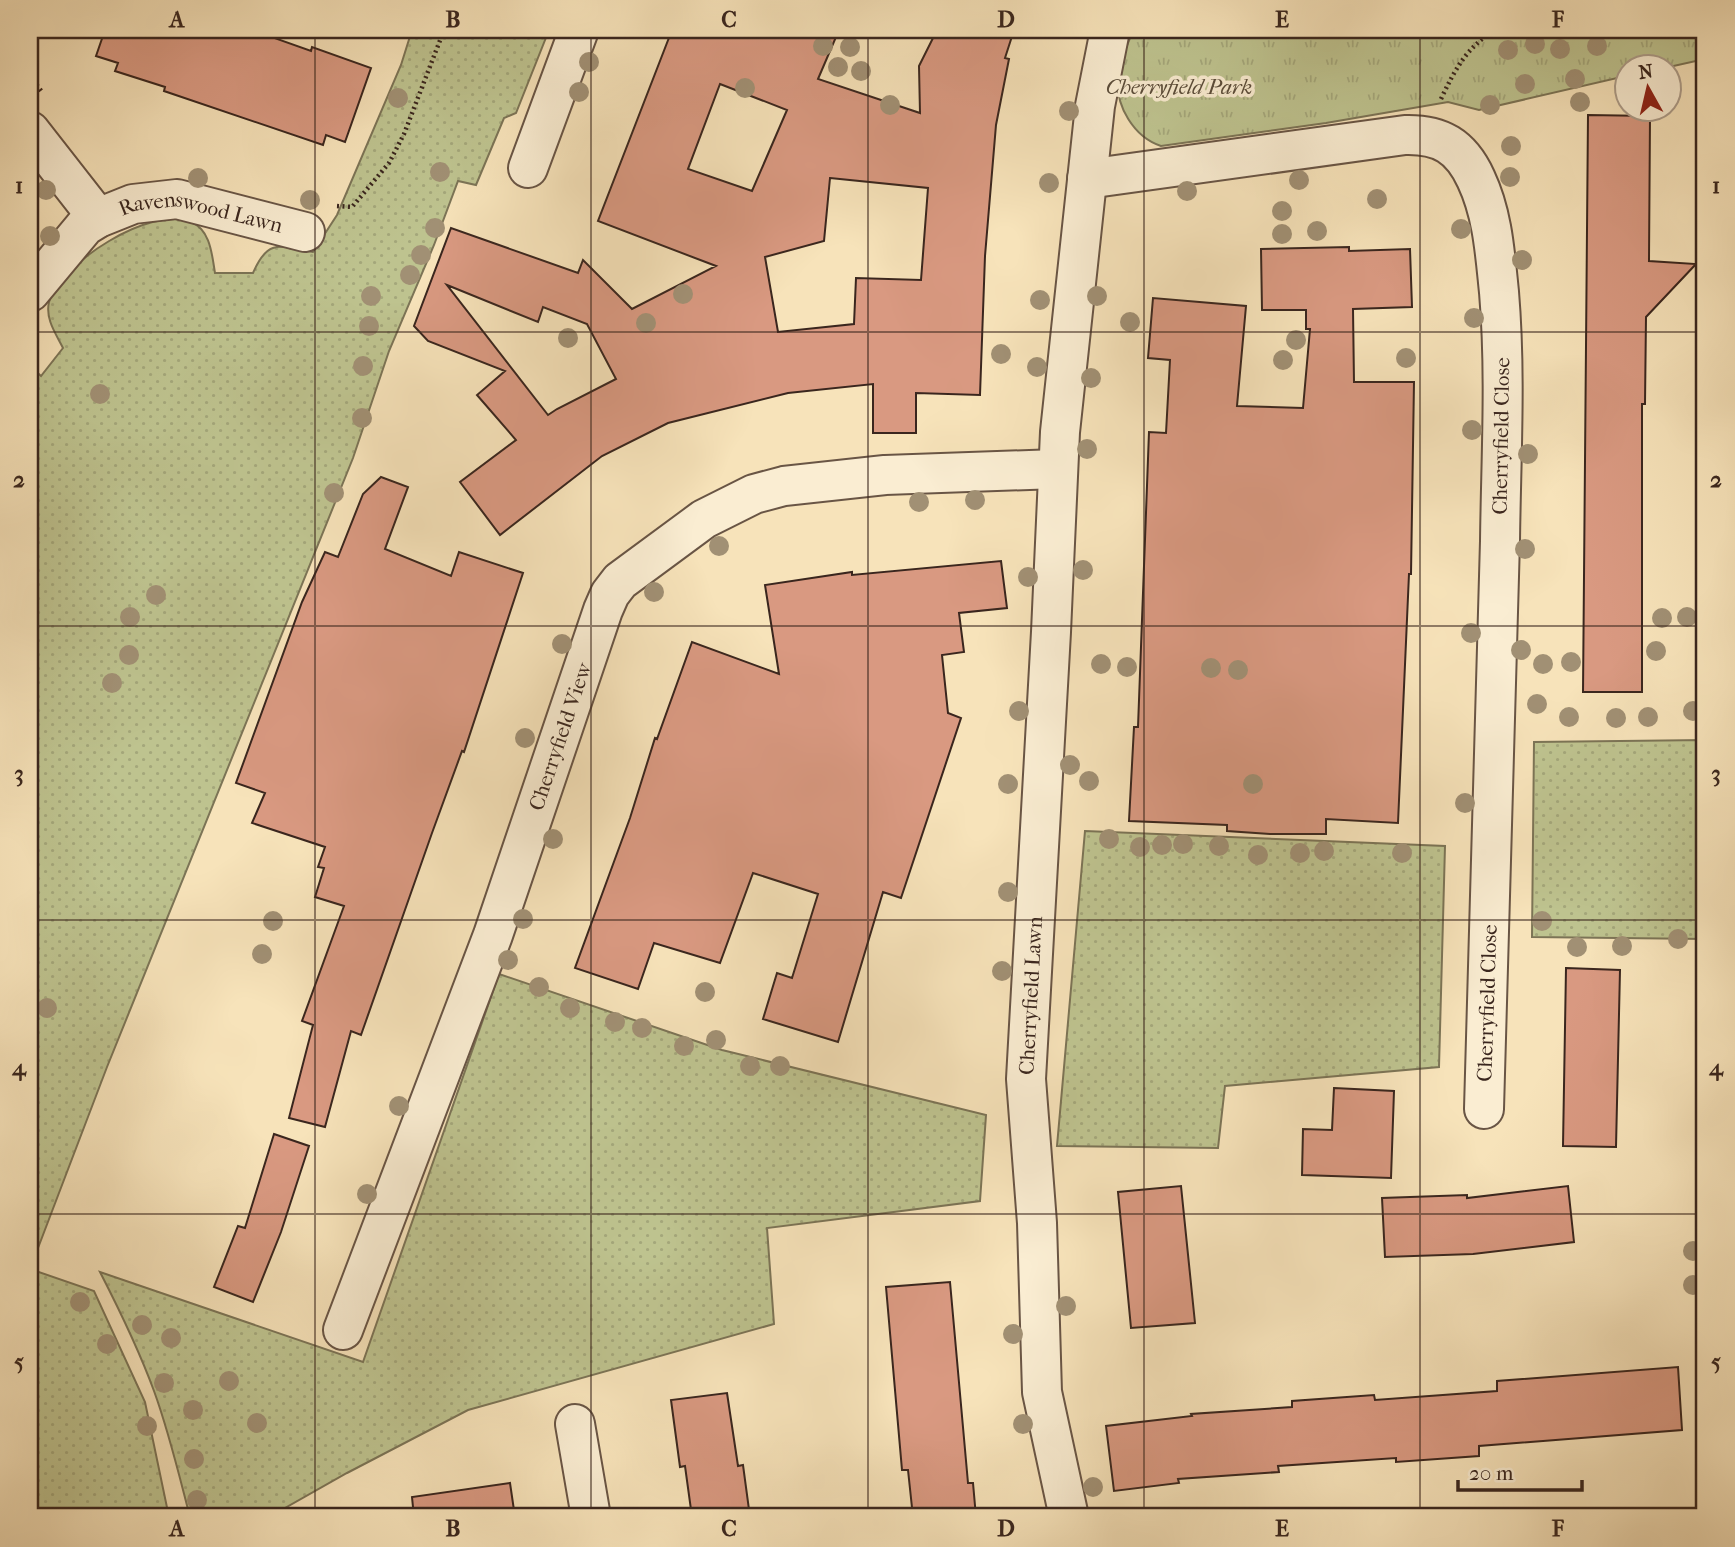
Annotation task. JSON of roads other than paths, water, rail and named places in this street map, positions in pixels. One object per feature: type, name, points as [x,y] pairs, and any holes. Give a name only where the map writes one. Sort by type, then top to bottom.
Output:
[{"type":"street","points":[[528,168],[579,30]]},
{"type":"street","points":[[1057,469],[1087,179],[1101,69],[1110,30]]},
{"type":"street","name":"Ravenswood Lawn","points":[[30,131],[97,218]]},
{"type":"street","name":"Cherryfield Close","points":[[1087,179],[1405,135],[1425,135],[1442,140],[1466,160],[1484,198],[1495,250],[1503,345],[1493,832],[1484,1109]]},
{"type":"street","name":"Ravenswood Lawn","points":[[30,292],[85,226],[97,218],[133,204],[177,199],[305,232]]},
{"type":"street","name":"Cherryfield View","points":[[343,1331],[493,935],[610,594],[620,582],[704,519],[754,494],[814,481],[885,475],[1057,469]]},
{"type":"street","name":"Cherryfield Lawn","points":[[1057,469],[1027,1079],[1037,1223],[1042,1392],[1069,1517]]},
{"type":"street","points":[[575,1424],[591,1517]]},
{"type":"park label","name":"Cherryfield Park","points":[[1179,87]]}]
